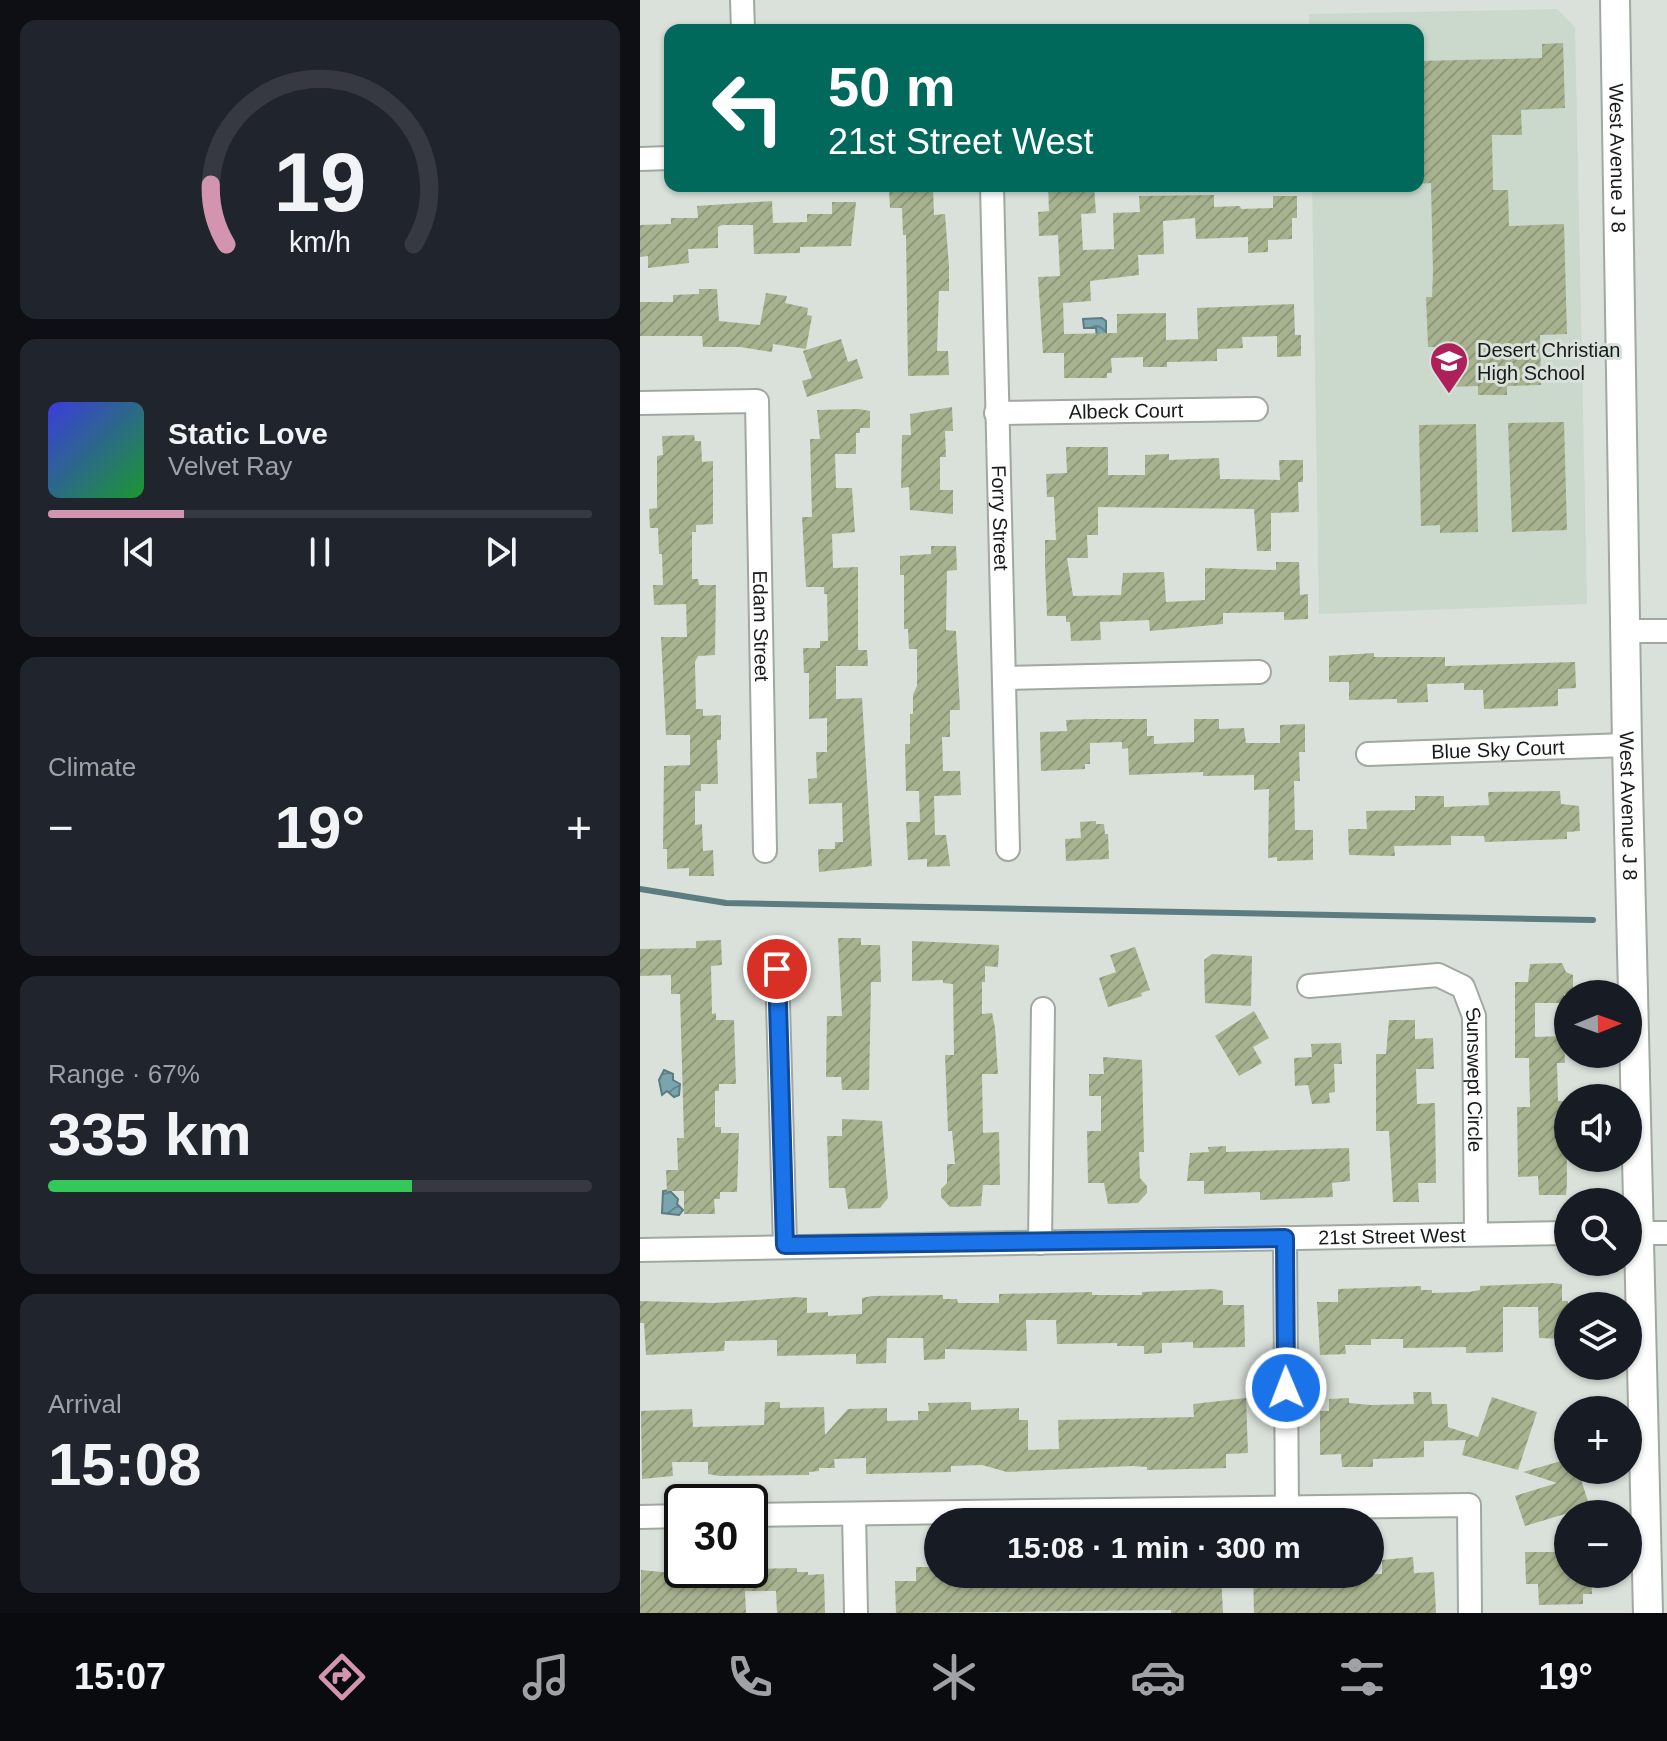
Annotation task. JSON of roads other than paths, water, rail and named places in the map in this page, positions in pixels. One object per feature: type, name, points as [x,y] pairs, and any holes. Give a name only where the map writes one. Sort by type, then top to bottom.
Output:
[{"type":"street","points":[[742,0],[743,24]]},
{"type":"street","name":"West Avenue J 8","points":[[1615,0],[1627,745],[1645,1233],[1648,1613]]},
{"type":"street","points":[[640,159],[664,158]]},
{"type":"street","name":"Forry Street","points":[[992,192],[1008,849]]},
{"type":"street","name":"Edam Street","points":[[640,403],[757,401],[765,851]]},
{"type":"street","name":"Albeck Court","points":[[996,413],[1256,409]]},
{"type":"street","points":[[1626,631],[1667,631]]},
{"type":"street","points":[[1006,678],[1259,672]]},
{"type":"street","name":"Blue Sky Court","points":[[1368,754],[1627,745]]},
{"type":"street","points":[[777,969],[785,1245]]},
{"type":"street","name":"Sunswept Circle","points":[[1309,986],[1438,975],[1463,987],[1474,1016],[1476,1234]]},
{"type":"street","points":[[1040,1243],[1043,1009]]},
{"type":"street","name":"21st Street West","points":[[640,1250],[1554,1233]]},
{"type":"street","points":[[1285,1238],[1287,1508],[1469,1505],[1470,1613]]},
{"type":"street","points":[[768,1515],[924,1513]]},
{"type":"street","points":[[854,1514],[856,1613]]},
{"type":"street","points":[[640,1517],[664,1516]]},
{"type":"water","points":[[1102,318],[1106,321],[1106,336],[1097,338],[1096,328],[1084,328],[1083,319]]},
{"type":"water","points":[[664,1070],[673,1074],[673,1080],[680,1084],[679,1095],[674,1097],[667,1091],[662,1095],[659,1080]]},
{"type":"water","points":[[669,1190],[683,1210],[679,1215],[662,1213],[663,1191]]},
{"type":"waterway","points":[[640,889],[726,903],[1593,920]]},
{"type":"place","name":"Desert Christian High School","points":[[1449,395]]}]
